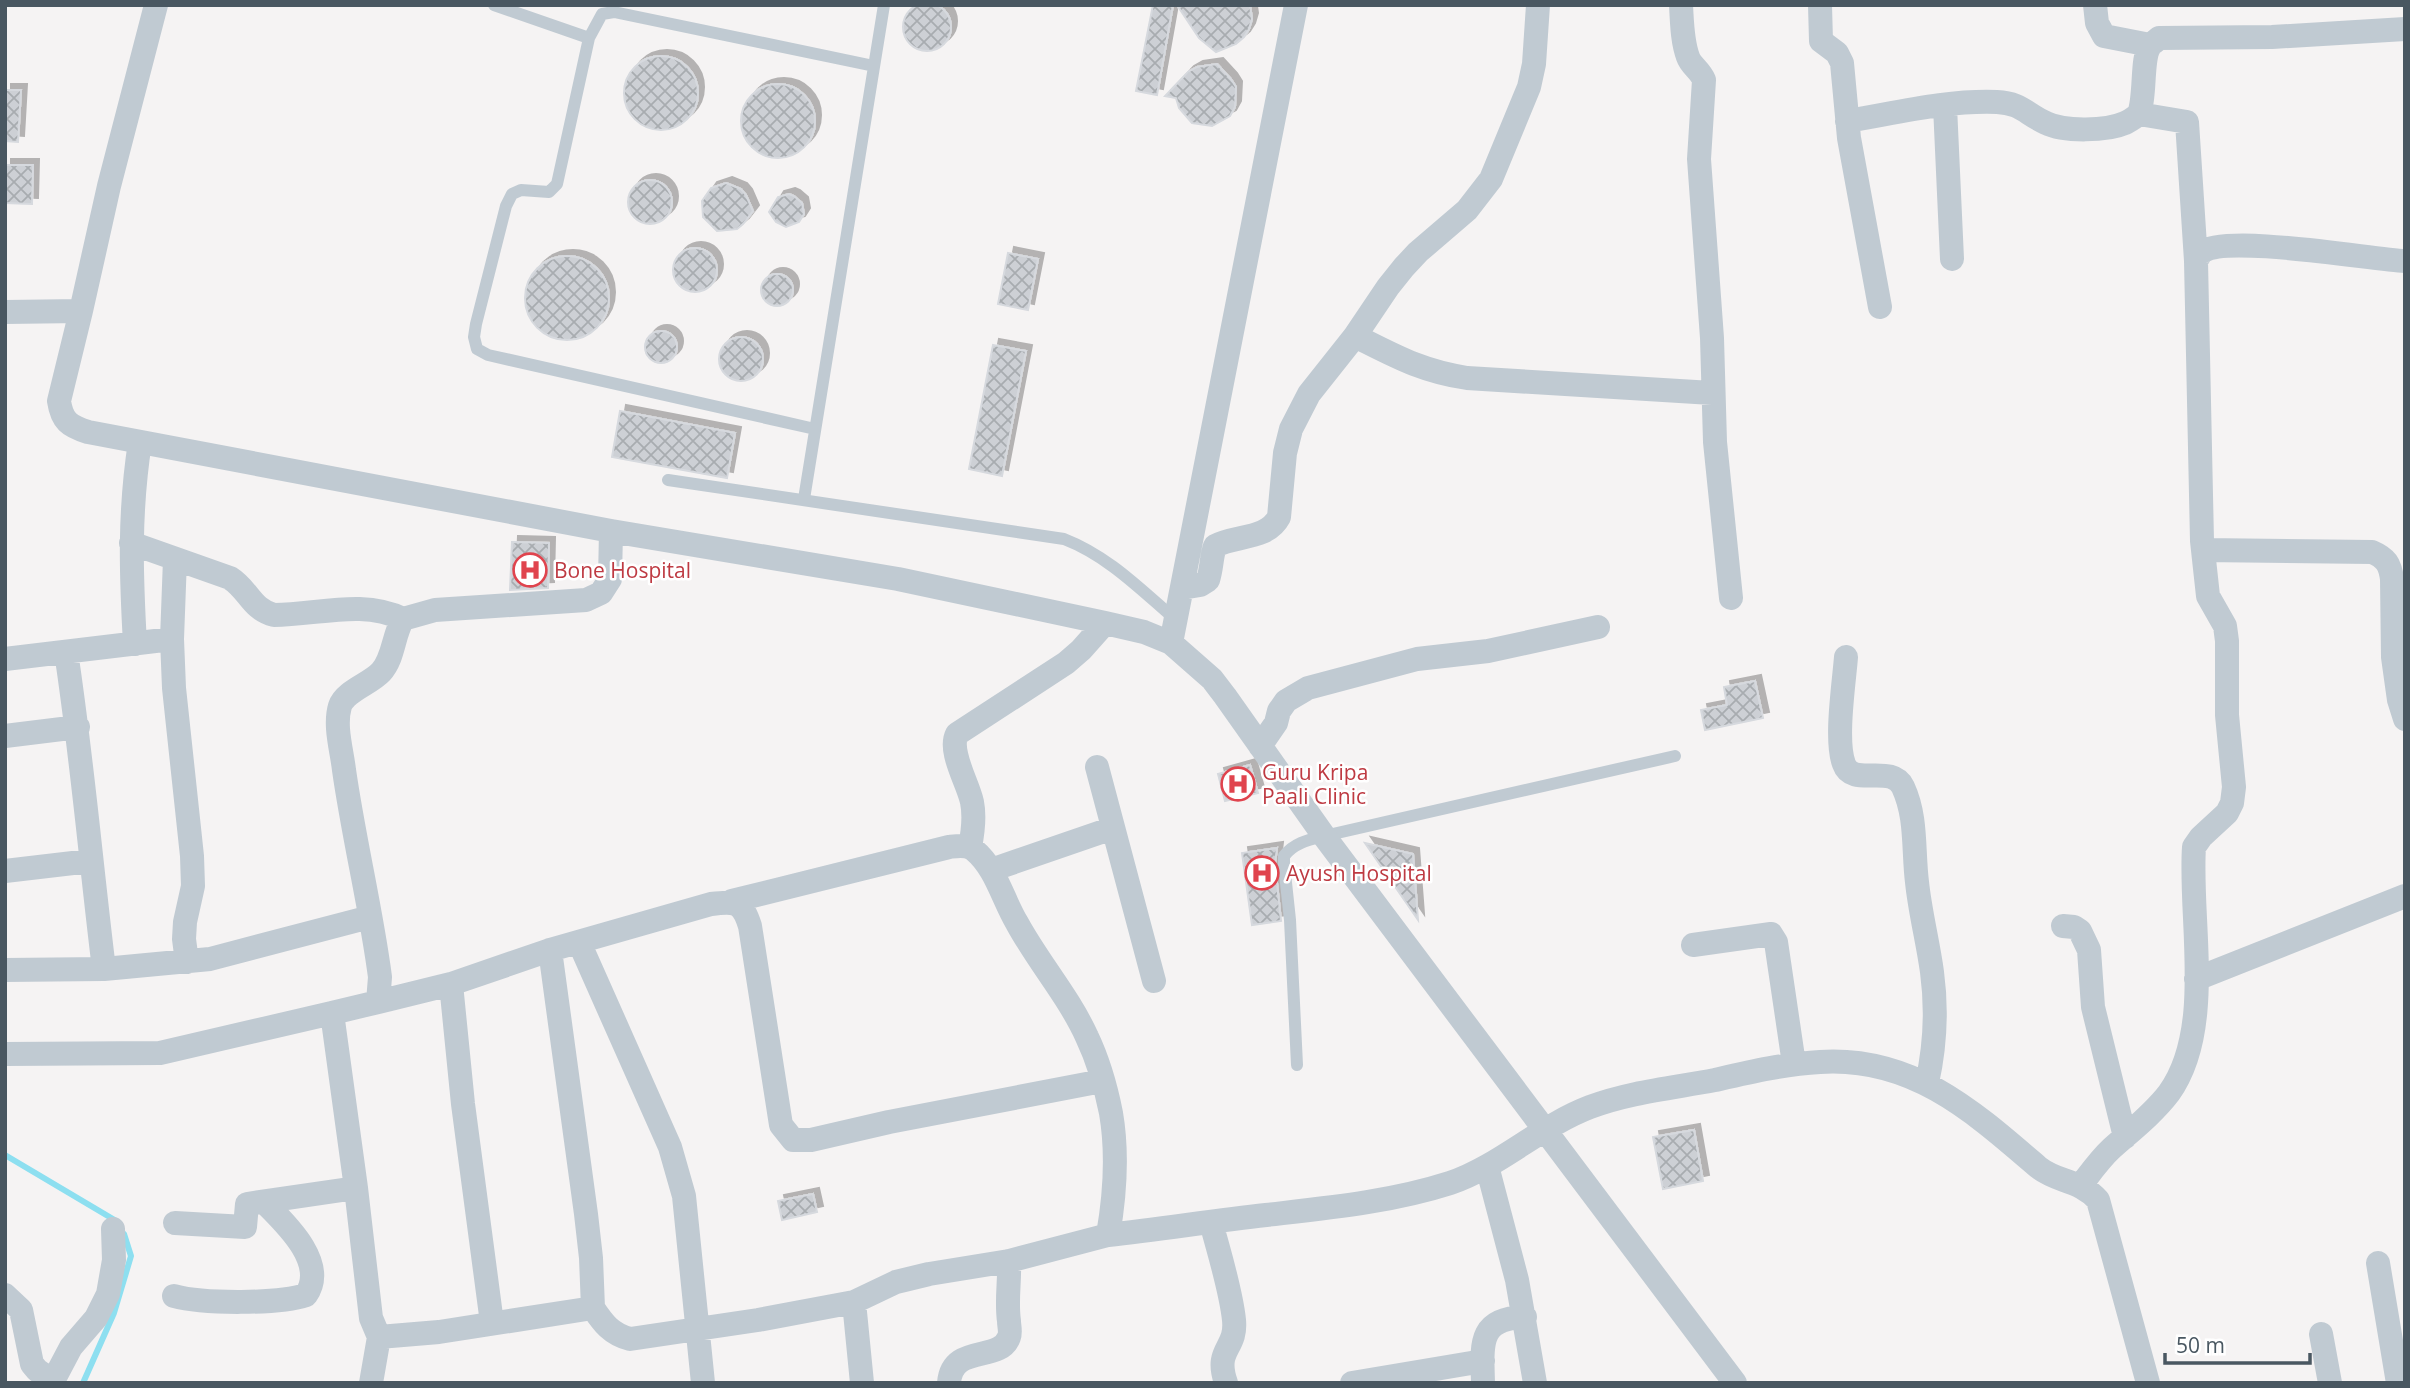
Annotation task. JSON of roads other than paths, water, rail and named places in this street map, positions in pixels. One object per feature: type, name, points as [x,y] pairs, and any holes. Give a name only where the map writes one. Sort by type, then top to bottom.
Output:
[{"type":"street","points":[[156,5],[109,187],[59,401],[61,415],[68,425],[140,442],[611,531],[898,579],[1105,622],[1144,632],[1171,643],[1212,680],[1324,836],[1735,1383]]},
{"type":"street","points":[[1171,643],[1296,5]]},
{"type":"street","points":[[1182,588],[1200,585],[1208,580],[1215,546],[1260,533],[1275,525],[1279,517],[1291,429],[1309,394],[1404,267],[1467,210],[1491,179],[1529,86],[1534,64],[1538,5]]},
{"type":"street","points":[[1681,5],[1688,56],[1692,65],[1700,70],[1704,80],[1699,159],[1712,338],[1715,442],[1731,598]]},
{"type":"street","points":[[1820,5],[1821,41],[1837,53],[1842,63],[1847,121],[1880,307]]},
{"type":"street","points":[[2095,5],[2097,23],[2104,36],[2150,45]]},
{"type":"street","points":[[1847,121],[1945,106],[1998,102],[2017,105],[2046,123],[2090,129],[2125,123],[2139,114],[2143,103],[2146,57],[2150,45],[2159,38],[2272,37],[2405,29]]},
{"type":"street","points":[[1945,106],[1952,259]]},
{"type":"street","points":[[2081,1185],[2100,1160],[2155,1110],[2179,1077],[2195,1008],[2194,847],[2201,837],[2228,813],[2234,787],[2227,715],[2228,641],[2225,626],[2208,596],[2199,507],[2201,443],[2196,261],[2187,122],[2139,114]]},
{"type":"street","points":[[2196,261],[2202,252],[2214,248],[2249,246],[2405,261]]},
{"type":"street","points":[[5,312],[81,311]]},
{"type":"street","points":[[1355,336],[1413,365],[1446,375],[1712,393]]},
{"type":"street","points":[[135,644],[132,497],[140,442]]},
{"type":"street","points":[[131,543],[230,578],[241,585],[262,612],[274,615],[364,608],[387,611],[403,619],[435,610],[586,600],[601,593],[610,579],[611,531]]},
{"type":"street","points":[[2203,550],[2372,552],[2383,557],[2390,567],[2399,606],[2393,657],[2405,719]]},
{"type":"street","points":[[175,559],[172,639],[174,688],[193,886],[185,922],[187,962]]},
{"type":"street","points":[[378,1002],[380,977],[351,814],[338,721],[340,705],[345,697],[370,681],[386,665],[396,631],[403,619]]},
{"type":"street","points":[[1105,622],[1082,650],[1066,663],[957,734],[953,741],[972,803],[974,817],[971,847],[991,870],[1016,923],[1086,1034],[1102,1082],[1111,1114],[1114,1147],[1115,1196],[1108,1236]]},
{"type":"street","points":[[1260,746],[1276,723],[1279,711],[1286,701],[1308,688],[1417,659],[1488,651],[1598,627]]},
{"type":"street","points":[[5,659],[172,639]]},
{"type":"street","points":[[66,652],[78,727],[90,861],[104,970]]},
{"type":"street","points":[[1846,657],[1841,733],[1843,764],[1855,774],[1893,776],[1900,781],[1913,823],[1916,878],[1934,992],[1935,1037],[1927,1083]]},
{"type":"street","points":[[5,736],[78,727]]},
{"type":"street","points":[[1097,767],[1154,981]]},
{"type":"street","points":[[991,870],[1113,828]]},
{"type":"street","points":[[5,1054],[160,1053],[451,984],[550,950],[711,904],[948,847],[971,847]]},
{"type":"street","points":[[5,872],[90,861]]},
{"type":"street","points":[[2196,979],[2405,896]]},
{"type":"street","points":[[732,901],[745,910],[750,926],[781,1125],[793,1140],[811,1140],[901,1119],[1102,1082]]},
{"type":"street","points":[[5,970],[104,970],[187,962],[232,955],[370,917]]},
{"type":"street","points":[[2063,926],[2074,927],[2080,931],[2089,950],[2093,1007],[2125,1137]]},
{"type":"street","points":[[1693,945],[1771,934],[1776,942],[1794,1064]]},
{"type":"street","points":[[579,942],[679,1172],[684,1196],[703,1383]]},
{"type":"street","points":[[550,950],[589,1236],[593,1308],[617,1336],[630,1339],[699,1330],[854,1302],[896,1282],[1009,1261],[1108,1236],[1382,1199],[1450,1183],[1487,1166],[1569,1116],[1606,1102],[1653,1090],[1794,1064],[1823,1062],[1864,1064],[1902,1073],[1927,1083],[1977,1115],[2042,1169],[2081,1185],[2098,1200],[2148,1383]]},
{"type":"street","points":[[451,984],[463,1104],[492,1323]]},
{"type":"street","points":[[331,1013],[371,1318],[379,1337],[372,1383]]},
{"type":"street","points":[[1487,1166],[1511,1253],[1525,1317],[1535,1383]]},
{"type":"street","points":[[175,1223],[245,1227],[247,1204],[356,1188]]},
{"type":"street","points":[[174,1296],[211,1302],[286,1299],[306,1295],[312,1287],[307,1255],[297,1237],[265,1203]]},
{"type":"street","points":[[1211,1222],[1234,1320],[1232,1343],[1224,1352],[1221,1363],[1226,1383]]},
{"type":"street","points":[[5,1295],[21,1310],[33,1364],[52,1382],[71,1347],[96,1318],[108,1294],[114,1260],[113,1229]]},
{"type":"street","points":[[949,1383],[950,1373],[960,1361],[1000,1347],[1008,1341],[1011,1334],[1007,1307],[1009,1261]]},
{"type":"street","points":[[2378,1264],[2398,1383]]},
{"type":"street","points":[[854,1302],[862,1383]]},
{"type":"street","points":[[379,1337],[394,1338],[593,1308]]},
{"type":"street","points":[[1352,1383],[1483,1372],[1488,1329],[1506,1317],[1525,1317]]},
{"type":"street","points":[[2321,1334],[2330,1383]]},
{"type":"lane","points":[[494,5],[589,38]]},
{"type":"lane","points":[[804,499],[884,5]]},
{"type":"lane","points":[[815,429],[488,355],[477,349],[474,337],[476,324],[506,206],[512,194],[521,190],[549,192],[558,184],[589,38],[602,14],[614,12],[874,66]]},
{"type":"lane","points":[[668,480],[1064,539],[1087,548],[1115,567],[1175,619]]},
{"type":"lane","points":[[1297,1065],[1284,856],[1297,844],[1675,755]]},
{"type":"waterway","points":[[5,1155],[118,1222]]},
{"type":"waterway","points":[[83,1383],[114,1313],[131,1256],[124,1234]]},
{"type":"place","name":"Bone Hospital","points":[[530,570]]},
{"type":"place","name":"Guru Kripa Paali Clinic","points":[[1238,784]]},
{"type":"place","name":"Ayush Hospital","points":[[1262,873]]}]
